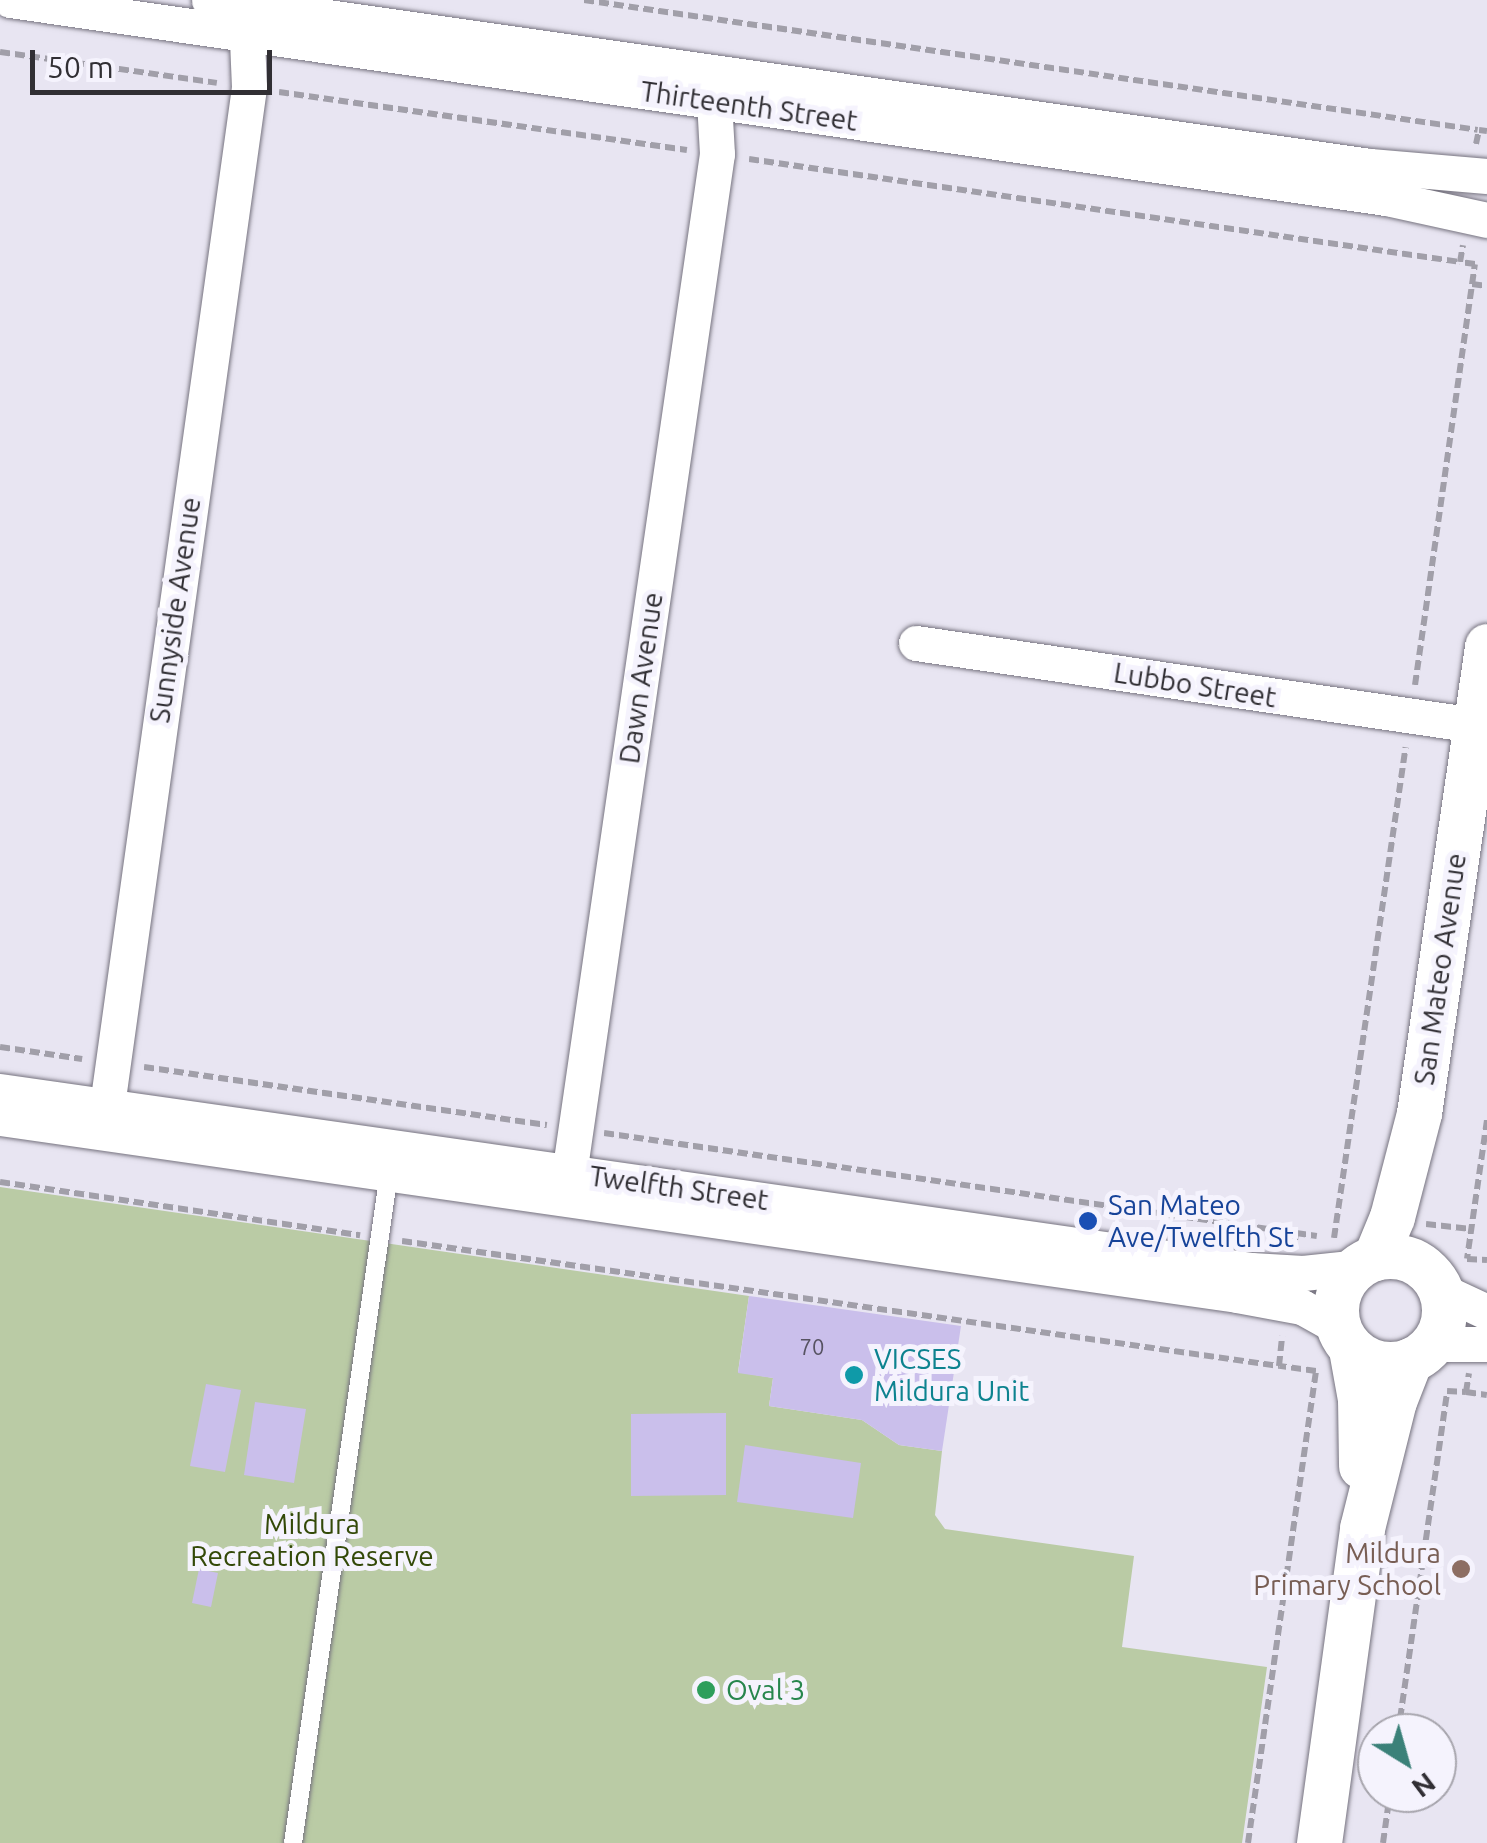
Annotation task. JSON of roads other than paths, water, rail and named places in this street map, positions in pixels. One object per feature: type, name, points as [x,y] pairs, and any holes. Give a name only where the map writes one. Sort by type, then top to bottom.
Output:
[{"type":"street","name":"Thirteenth Street","points":[[209,0],[260,22]]},
{"type":"street","name":"Thirteenth Street","points":[[21,1],[260,22],[727,89],[1405,202],[1477,218]]},
{"type":"street","name":"Sunnyside Avenue","points":[[105,1120],[110,1063],[260,22]]},
{"type":"street","name":"Thirteenth Street","points":[[727,89],[1479,176]]},
{"type":"street","name":"Dawn Avenue","points":[[567,1187],[727,89]]},
{"type":"street","name":"Lubbo Street","points":[[916,643],[1475,725]]},
{"type":"street","name":"San Mateo Avenue","points":[[1366,1262],[1392,1217],[1418,1113],[1487,646]]},
{"type":"street","name":"Twelfth Street","points":[[0,1091],[105,1120],[389,1173],[567,1187]]},
{"type":"street","name":"San Mateo Avenue","points":[[1418,1113],[1432,1279]]},
{"type":"street","name":"Twelfth Street","points":[[0,1118],[105,1120],[1288,1288],[1366,1262]]},
{"type":"street","points":[[1362,1528],[1360,1399],[1344,1338],[1338,1293],[1366,1262],[1392,1256],[1487,1312]]},
{"type":"street","points":[[1319,1843],[1362,1528],[1394,1402],[1444,1318],[1432,1279]]},
{"type":"street","name":"Twelfth Street","points":[[1288,1288],[1344,1338]]},
{"type":"street","points":[[1344,1338],[1379,1364],[1421,1352],[1487,1344]]},
{"type":"lane","points":[[293,1843],[389,1173]]},
{"type":"place","name":"San Mateo Ave/Twelfth St","points":[[1088,1221]]},
{"type":"place","name":"VICSES Mildura Unit","points":[[854,1375]]},
{"type":"place","name":"Mildura Primary School","points":[[1461,1569]]},
{"type":"place","name":"Oval 3","points":[[706,1690]]},
{"type":"park label","name":"Mildura Recreation Reserve","points":[[312,1540]]}]
